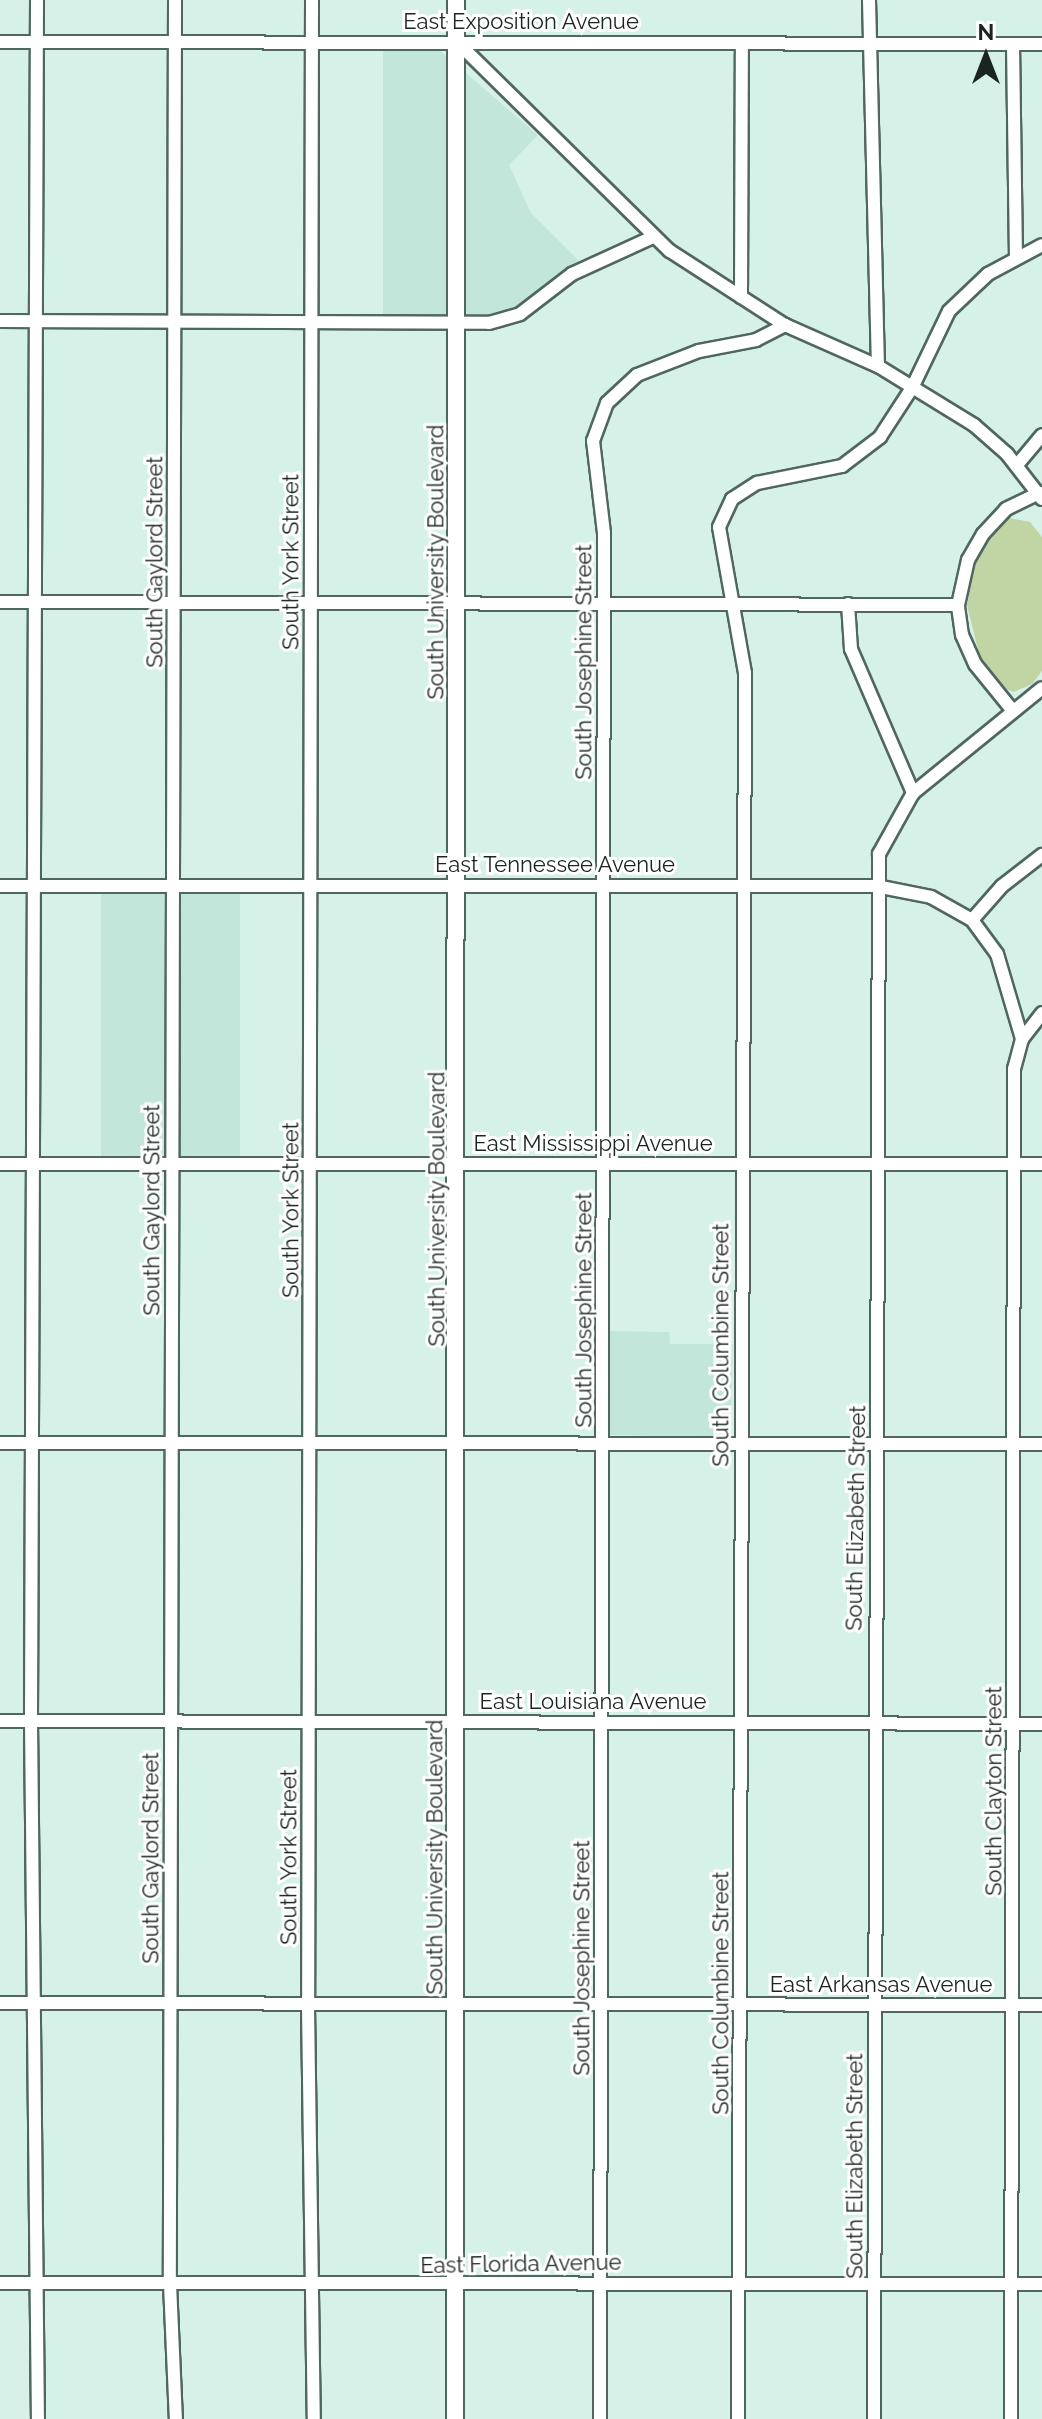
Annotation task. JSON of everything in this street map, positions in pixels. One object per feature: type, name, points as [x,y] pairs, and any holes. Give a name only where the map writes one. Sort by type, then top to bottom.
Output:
[{"type":"main road","name":"South University Boulevard","points":[[455,2419],[459,1164],[456,0]]},
{"type":"street","points":[[37,0],[37,886],[31,1721],[38,2419]]},
{"type":"street","name":"South Gaylord Street","points":[[175,0],[170,2284],[176,2419]]},
{"type":"street","name":"South York Street","points":[[312,0],[312,1443],[308,2006],[314,2419]]},
{"type":"street","points":[[869,0],[874,44],[878,366]]},
{"type":"street","points":[[455,40],[653,237],[785,325],[878,366],[974,425],[1017,465],[1040,496],[1006,509],[988,527],[968,560],[958,605],[962,635],[975,664],[1013,711]]},
{"type":"street","name":"East Exposition Avenue","points":[[0,42],[455,40],[1042,44]]},
{"type":"street","points":[[741,297],[742,44]]},
{"type":"street","points":[[1013,44],[1016,257]]},
{"type":"street","points":[[0,321],[458,323],[514,316],[572,274],[653,237]]},
{"type":"street","name":"South Columbine Street","points":[[738,2419],[745,673],[719,527],[732,499],[757,483],[842,466],[880,437],[912,388],[949,311],[988,274],[1042,245]]},
{"type":"street","name":"South Josephine Street","points":[[600,2419],[604,1722],[604,533],[593,441],[607,403],[647,371],[699,351],[756,340],[785,325]]},
{"type":"street","points":[[1017,465],[1042,435]]},
{"type":"street","points":[[0,602],[958,605]]},
{"type":"street","points":[[848,604],[851,649],[913,793]]},
{"type":"street","name":"South Elizabeth Street","points":[[874,2419],[876,2006],[873,1722],[877,1444],[876,886],[879,854],[913,793],[1042,688]]},
{"type":"street","points":[[972,920],[1002,886],[1042,855]]},
{"type":"street","name":"East Tennessee Avenue","points":[[0,886],[876,886],[931,897],[972,920],[997,954],[1022,1039]]},
{"type":"street","points":[[1022,1039],[1042,1013]]},
{"type":"street","name":"South Clayton Street","points":[[1011,2419],[1015,1444],[1013,1164],[1014,1069],[1022,1039]]},
{"type":"street","name":"East Mississippi Avenue","points":[[0,1164],[1042,1164]]},
{"type":"street","points":[[0,1443],[1042,1444]]},
{"type":"street","name":"East Louisiana Avenue","points":[[0,1721],[1042,1724]]},
{"type":"street","name":"East Arkansas Avenue","points":[[0,2003],[308,2006],[602,2002],[1042,2005]]},
{"type":"street","name":"East Florida Avenue","points":[[0,2283],[311,2286],[600,2282],[1042,2284]]},
{"type":"shaded area","points":[[383,49],[439,50],[538,135],[509,165],[531,213],[580,262],[503,318],[383,319]]},
{"type":"shaded area","points":[[101,889],[240,889],[240,1159],[101,1159]]},
{"type":"shaded area","points":[[609,1331],[669,1332],[670,1344],[733,1344],[731,1437],[609,1435]]},
{"type":"green space","points":[[1009,518],[1030,522],[1042,537],[1042,671],[1032,684],[1014,692],[1003,688],[981,662],[967,605],[976,555],[999,523]]}]
